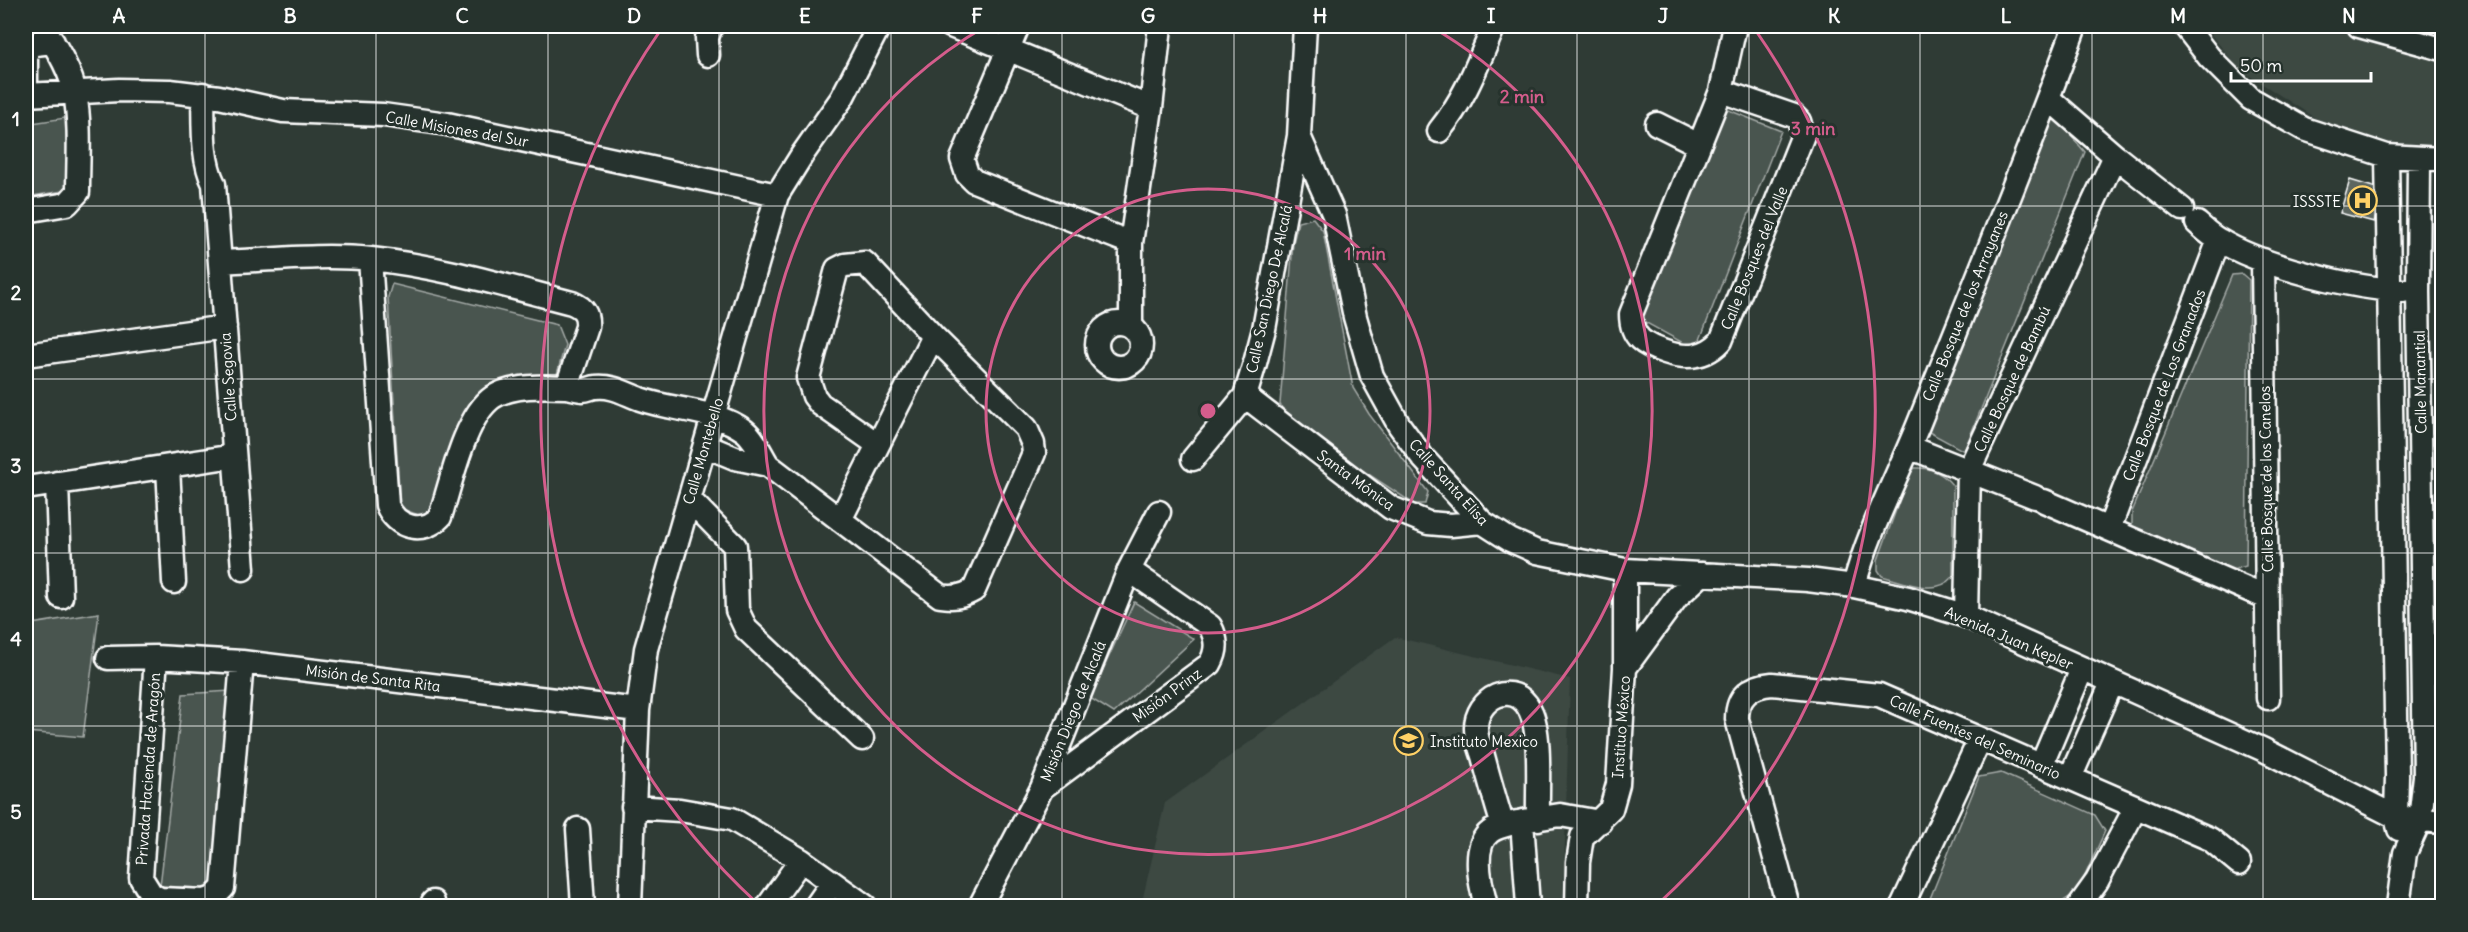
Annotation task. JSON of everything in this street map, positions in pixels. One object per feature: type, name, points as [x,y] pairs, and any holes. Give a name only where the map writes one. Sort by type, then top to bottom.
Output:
[{"type":"street","points":[[708,55],[707,38],[711,26]]},
{"type":"street","name":"Calle Montebello","points":[[630,906],[638,710],[646,649],[777,195],[802,154],[842,98],[879,26]]},
{"type":"street","points":[[951,26],[1151,108]]},
{"type":"street","points":[[1018,26],[962,159],[967,174],[974,181],[1131,243]]},
{"type":"street","points":[[1131,326],[1131,243],[1151,108],[1160,26]]},
{"type":"street","name":"Calle San Diego De Alcalá","points":[[1193,459],[1245,396],[1264,329],[1299,136],[1305,26]]},
{"type":"street","points":[[1439,131],[1456,110],[1466,92],[1494,26]]},
{"type":"street","name":"Calle Bosques del Valle","points":[[1721,91],[1794,116],[1799,121],[1803,135],[1721,341],[1709,351],[1682,357],[1644,344],[1634,332],[1631,314],[1721,91],[1735,26]]},
{"type":"street","name":"Calle Bosque de los Arrayanes","points":[[1854,586],[1862,556],[1909,447],[2075,26]]},
{"type":"street","points":[[2185,26],[2209,57],[2251,99],[2304,129],[2387,156],[2442,159]]},
{"type":"street","points":[[2359,26],[2442,49]]},
{"type":"street","points":[[26,95],[26,45],[48,34],[75,92],[78,120],[78,192],[68,204],[26,211]]},
{"type":"street","name":"Calle Misiones del Sur","points":[[26,95],[140,90],[211,96],[283,111],[383,115],[447,124],[777,195]]},
{"type":"street","name":"Calle Segovia","points":[[211,96],[207,155],[210,176],[214,184],[243,569]]},
{"type":"street","points":[[2048,98],[2115,156],[2219,240],[2263,260],[2300,272],[2389,290],[2418,292]]},
{"type":"street","points":[[1657,124],[1699,145]]},
{"type":"street","name":"Calle Santa Elisa","points":[[1299,136],[1334,216],[1345,259],[1355,317],[1372,376],[1399,425],[1423,458],[1482,522],[1510,540],[1536,552],[1624,570]]},
{"type":"street","name":"Calle Bosque de Bambú","points":[[1966,616],[1970,470],[2115,156]]},
{"type":"street","name":"Calle Manantial","points":[[2387,156],[2396,807],[2405,853]]},
{"type":"street","name":"Calle Manantial","points":[[2405,853],[2433,791],[2425,776],[2432,500],[2418,292],[2419,159]]},
{"type":"street","name":"Calle Bosque de Los Granados","points":[[2109,529],[2219,240]]},
{"type":"street","points":[[220,262],[295,258],[370,259],[436,269],[572,303],[586,312],[587,327],[576,389]]},
{"type":"street","points":[[370,259],[387,506],[394,519],[402,524],[416,528],[434,524],[440,517],[467,435],[482,407],[494,396],[518,389],[576,389],[594,398],[622,405],[639,399],[712,417],[746,432],[768,465],[940,596],[952,598],[965,596],[974,590],[1034,453],[1033,444],[1026,428],[933,336],[865,263],[845,265],[837,269],[808,378],[810,387],[820,404],[877,444]]},
{"type":"street","name":"Calle Bosque de los Canelos","points":[[2263,260],[2268,698]]},
{"type":"street","points":[[26,355],[225,327]]},
{"type":"street","points":[[840,520],[933,336]]},
{"type":"street","name":"Santa Mónica","points":[[1245,396],[1391,508],[1428,523],[1451,525],[1482,522]]},
{"type":"street","points":[[705,446],[735,458],[768,465]]},
{"type":"street","points":[[1909,447],[2039,499],[2267,598]]},
{"type":"street","points":[[26,488],[234,456]]},
{"type":"street","points":[[168,467],[174,582]]},
{"type":"street","points":[[57,483],[61,597]]},
{"type":"street","points":[[690,500],[735,546],[737,610],[746,629],[862,739]]},
{"type":"street","points":[[2392,501],[2432,500]]},
{"type":"street","name":"Misión Diego de Alcalá","points":[[980,906],[1042,788],[1129,570],[1159,512]]},
{"type":"street","name":"Misión Prinz","points":[[1042,788],[1210,664],[1214,656],[1215,635],[1210,626],[1129,570]]},
{"type":"street","name":"Avenida Juan Kepler","points":[[1624,570],[1808,580],[1854,586],[1908,598],[1966,616],[2262,749],[2367,802],[2396,807],[2420,820],[2442,822]]},
{"type":"street","name":"Instituo México","points":[[1577,906],[1578,862],[1582,837],[1611,809],[1618,784],[1625,668],[1624,570]]},
{"type":"street","points":[[1625,668],[1677,597],[1702,574]]},
{"type":"street","name":"Misión de Santa Rita","points":[[108,658],[156,657],[242,662],[638,710]]},
{"type":"street","name":"Privada Hacienda de Aragón","points":[[156,657],[141,878],[151,894],[159,899],[205,901],[219,894],[225,883],[242,662]]},
{"type":"street","points":[[2041,766],[2082,669]]},
{"type":"street","points":[[2070,778],[2112,683]]},
{"type":"street","name":"Calle Fuentes del Seminario","points":[[1788,906],[1737,719],[1737,706],[1741,698],[1749,690],[1759,685],[1772,684],[1880,695],[2210,839],[2239,863]]},
{"type":"street","points":[[1521,822],[1475,730],[1479,710],[1491,698],[1504,693],[1517,696],[1529,707],[1535,724],[1521,822],[1528,906]]},
{"type":"street","points":[[1902,906],[1980,739]]},
{"type":"street","points":[[2396,807],[2433,791]]},
{"type":"street","points":[[633,807],[690,811],[732,819],[801,860],[865,906]]},
{"type":"street","points":[[2079,906],[2097,882],[2136,807]]},
{"type":"street","points":[[1486,906],[1480,877],[1480,851],[1486,835],[1521,822],[1560,815],[1600,822]]},
{"type":"street","points":[[578,829],[583,906]]},
{"type":"street","points":[[2398,906],[2405,853]]},
{"type":"street","points":[[768,906],[801,860]]},
{"type":"street","points":[[816,906],[832,883]]},
{"type":"shaded area","points":[[2204,26],[2442,26],[2442,148],[2351,141],[2239,69]]},
{"type":"shaded area","points":[[1721,107],[1781,131],[1696,350],[1639,319]]},
{"type":"shaded area","points":[[2054,116],[2085,152],[1964,451],[1927,431]]},
{"type":"shaded area","points":[[65,118],[69,190],[26,197],[26,124]]},
{"type":"shaded area","points":[[1313,218],[1323,231],[1353,388],[1369,414],[1428,492],[1425,504],[1414,504],[1289,422],[1280,404],[1293,243],[1298,222]]},
{"type":"shaded area","points":[[2242,274],[2249,280],[2246,566],[2226,572],[2132,529],[2132,512],[2232,275]]},
{"type":"shaded area","points":[[392,284],[557,325],[565,345],[557,374],[532,378],[507,378],[473,401],[449,453],[426,518],[400,508],[388,297]]},
{"type":"shaded area","points":[[1915,468],[1937,472],[1953,486],[1953,577],[1938,586],[1910,584],[1882,576],[1878,570],[1878,560],[1909,474]]},
{"type":"shaded area","points":[[1134,602],[1194,639],[1114,713],[1090,698]]},
{"type":"shaded area","points":[[99,613],[83,737],[26,732],[26,625]]},
{"type":"shaded area","name":"Instituto Mexico","points":[[1395,637],[1570,679],[1563,906],[1137,906],[1143,897],[1165,803]]},
{"type":"shaded area","points":[[231,691],[218,889],[160,886],[183,694]]},
{"type":"shaded area","points":[[2001,773],[2095,815],[2105,831],[2078,891],[2056,906],[1927,906],[1979,777]]},
{"type":"building","name":"ISSSTE","points":[[2350,180],[2383,190],[2374,222],[2340,213]]},
{"type":"place","name":"ISSSTE","points":[[2362,201]]},
{"type":"place","name":"Instituto Mexico","points":[[1409,741]]}]
